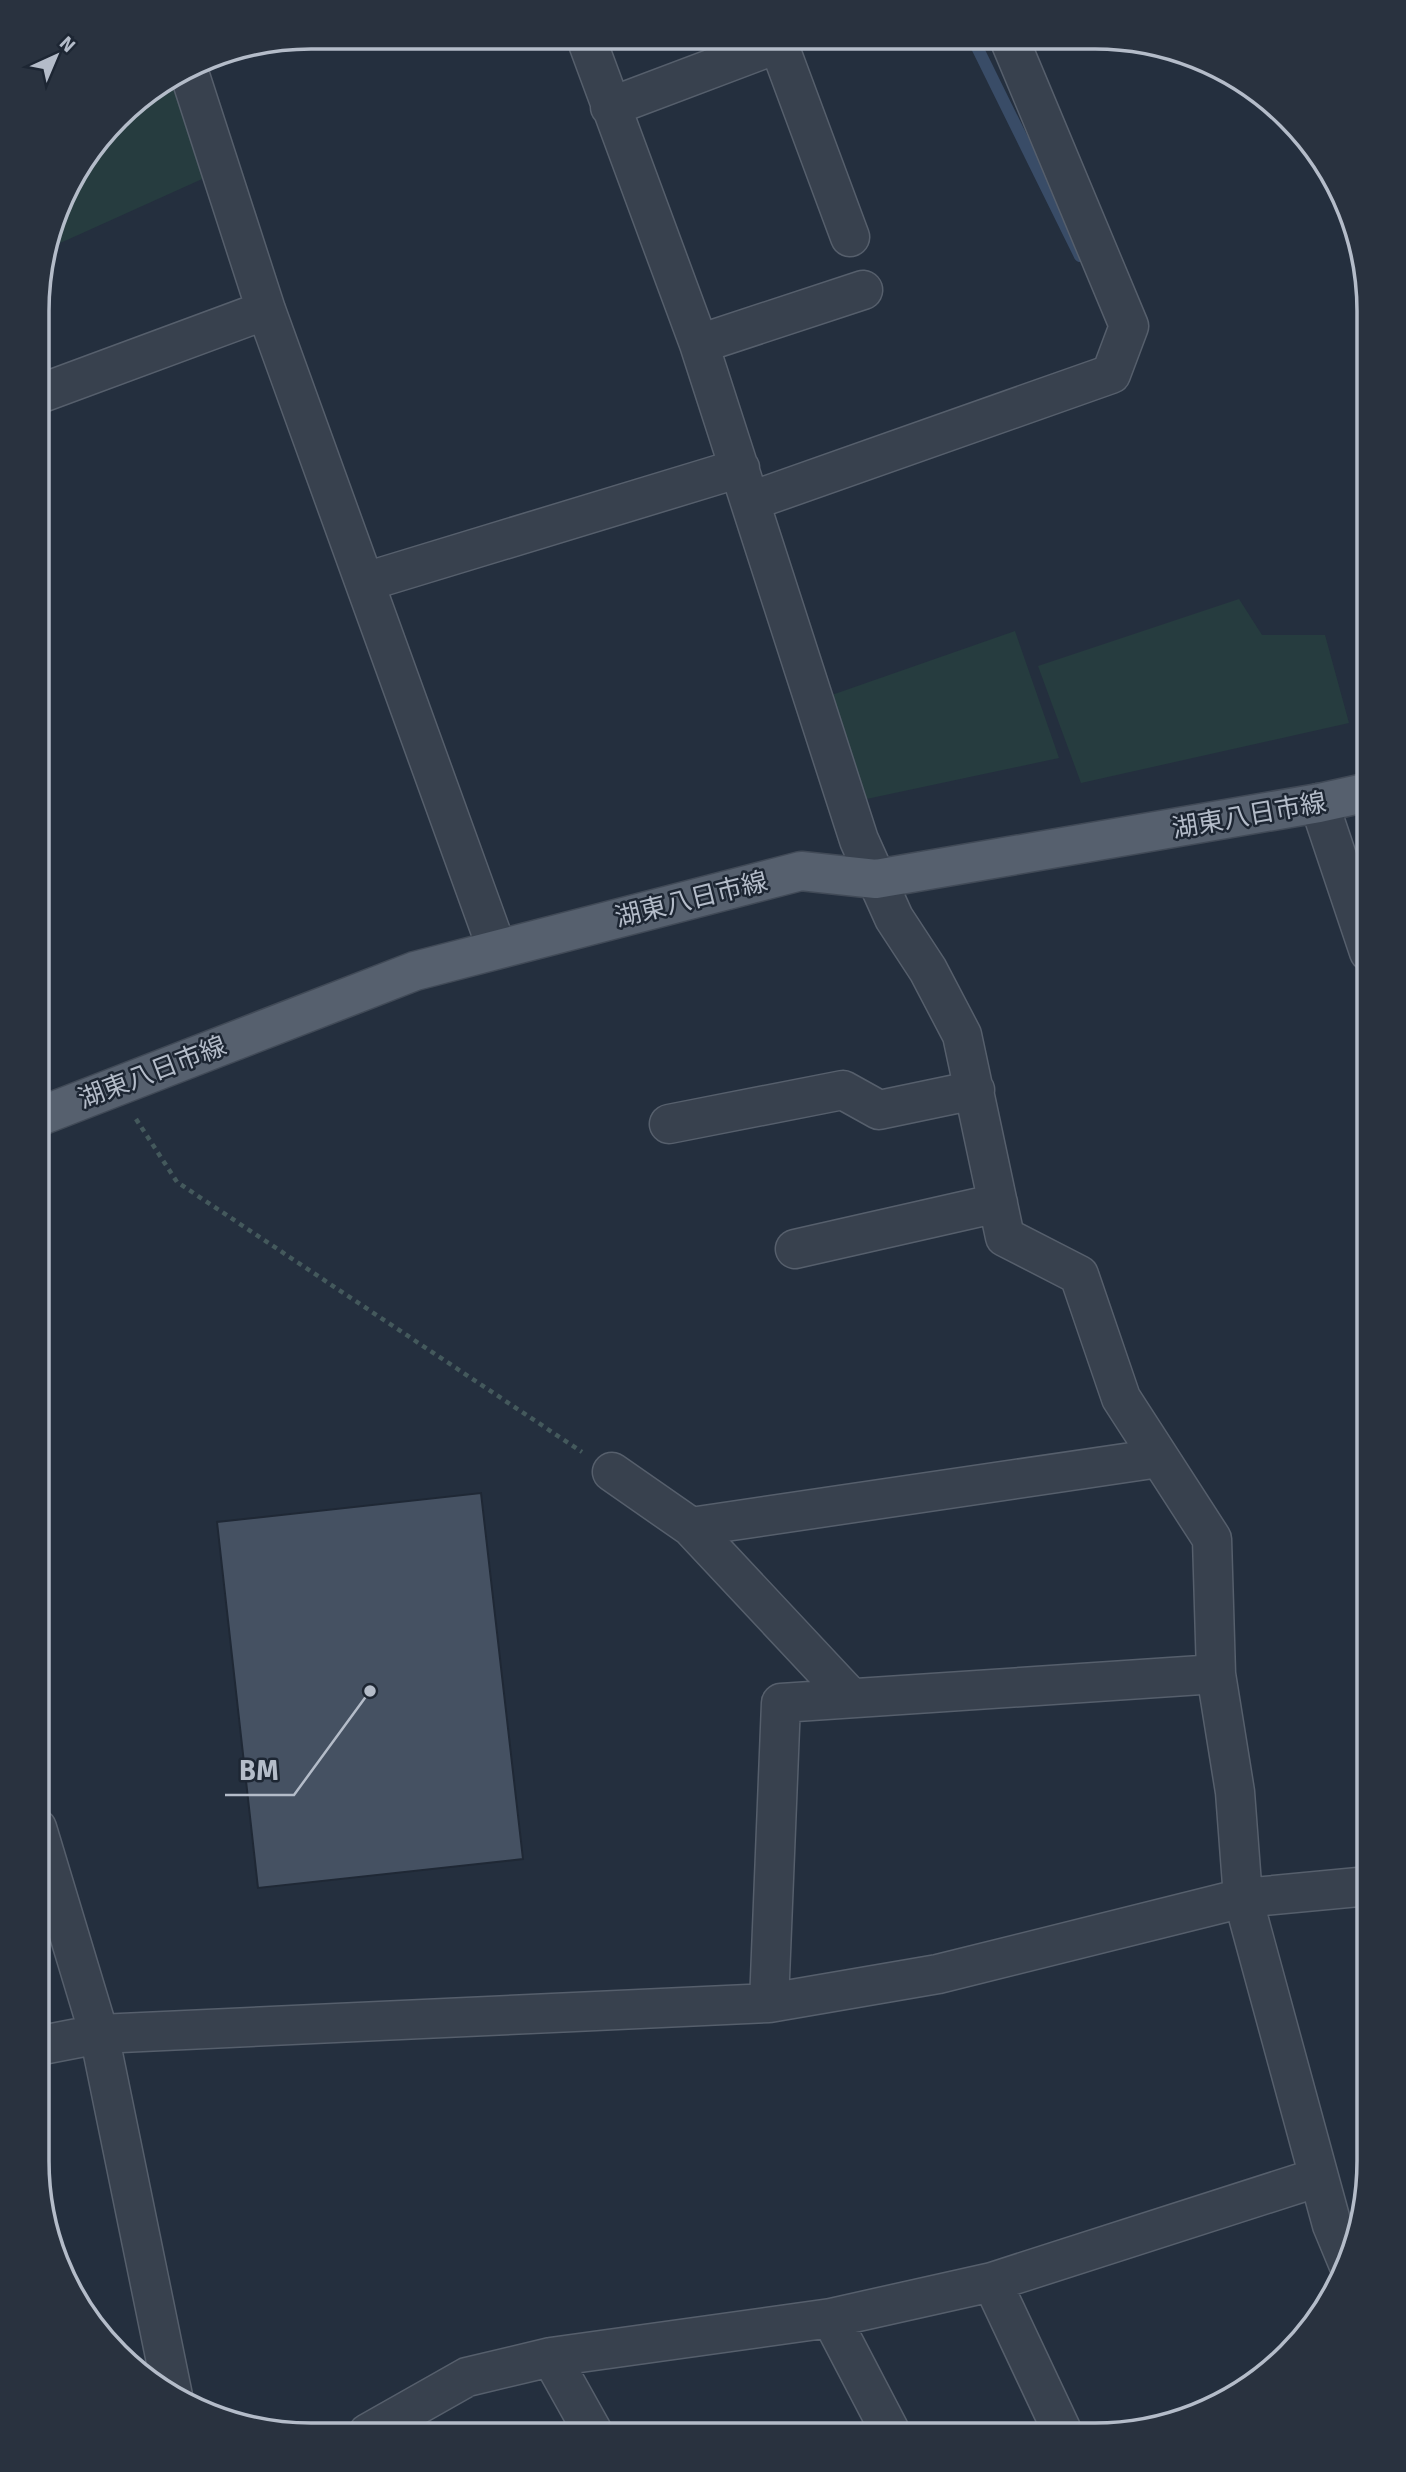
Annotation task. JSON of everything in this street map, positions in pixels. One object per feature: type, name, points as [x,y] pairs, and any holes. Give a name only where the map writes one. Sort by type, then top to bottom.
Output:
[{"type":"main road","name":"湖東八日市線","points":[[49,1113],[415,971],[801,871],[876,879],[1357,795]]},
{"type":"street","points":[[590,49],[699,344],[859,840],[894,919],[929,970],[962,1035],[1005,1237],[1079,1275],[1121,1398],[1212,1539],[1216,1674],[1235,1792],[1243,1898],[1332,2225],[1342,2249]]},
{"type":"street","points":[[610,107],[759,49]]},
{"type":"street","points":[[780,49],[850,237]]},
{"type":"street","points":[[365,582],[746,485],[1111,374],[1129,326],[1013,49]]},
{"type":"street","points":[[191,78],[266,310],[497,949]]},
{"type":"street","points":[[699,344],[863,290]]},
{"type":"street","points":[[49,390],[266,310]]},
{"type":"street","points":[[1319,803],[1357,916]]},
{"type":"street","points":[[669,1124],[843,1090],[879,1110],[975,1090]]},
{"type":"street","points":[[795,1249],[998,1203]]},
{"type":"street","points":[[691,1527],[1159,1458]]},
{"type":"street","points":[[612,1472],[691,1527],[851,1698]]},
{"type":"street","points":[[769,2003],[781,1703],[1216,1674]]},
{"type":"street","points":[[49,1868],[99,2034],[170,2382]]},
{"type":"street","points":[[49,2044],[99,2034],[769,2003],[938,1974],[1243,1898],[1357,1887]]},
{"type":"street","points":[[386,2423],[467,2377],[551,2357],[831,2318],[992,2282],[1320,2177]]},
{"type":"street","points":[[992,2282],[1058,2423]]},
{"type":"street","points":[[831,2318],[886,2423]]},
{"type":"street","points":[[551,2357],[588,2423]]},
{"type":"path","points":[[135,1118],[177,1182],[612,1472]]},
{"type":"green space","points":[[181,84],[211,175],[58,244],[76,195],[103,151],[138,114]]},
{"type":"green space","points":[[1239,599],[1262,635],[1325,635],[1349,723],[1081,783],[1038,666]]},
{"type":"green space","points":[[1015,631],[1059,758],[857,801],[826,697]]},
{"type":"building","points":[[481,1493],[523,1859],[258,1888],[217,1522]]},
{"type":"waterway","points":[[978,49],[1080,256]]},
{"type":"place","name":"BM","points":[[370,1691]]}]
